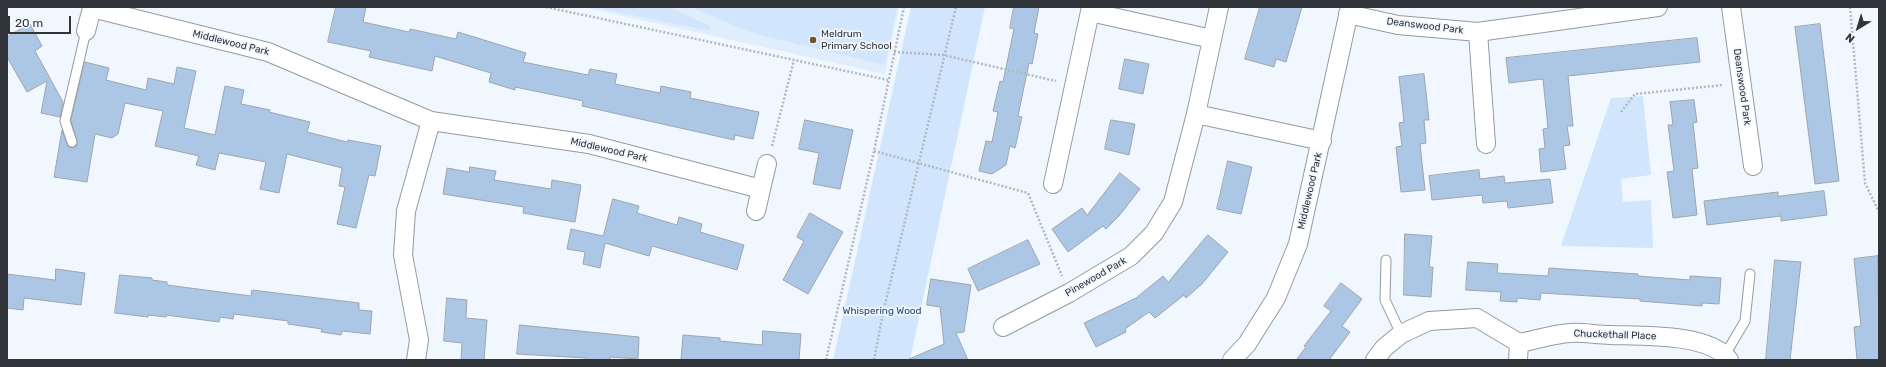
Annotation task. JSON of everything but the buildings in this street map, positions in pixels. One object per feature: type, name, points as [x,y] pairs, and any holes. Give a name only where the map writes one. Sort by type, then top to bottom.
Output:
[{"type":"street","name":"Pinewood Park","points":[[1003,327],[1069,293],[1132,256],[1154,233],[1173,202],[1196,114],[1219,7]]},
{"type":"street","name":"Deanswood Park","points":[[1349,10],[1398,25],[1478,32],[1577,13],[1658,7]]},
{"type":"street","name":"Deanswood Park","points":[[1731,7],[1753,166]]},
{"type":"street","name":"Middlewood Park","points":[[86,31],[92,8],[268,52],[431,121],[589,144],[761,189]]},
{"type":"street","points":[[1053,184],[1090,9],[1212,39]]},
{"type":"street","name":"Middlewood Park","points":[[1232,360],[1247,344],[1276,298],[1298,244],[1322,141],[1349,10]]},
{"type":"street","name":"Deanswood Park","points":[[1478,32],[1486,144]]},
{"type":"street","points":[[1196,114],[1322,141]]},
{"type":"street","points":[[416,360],[419,340],[402,255],[406,211],[431,121]]},
{"type":"street","points":[[756,211],[767,164]]},
{"type":"street","name":"Chuckethall Place","points":[[1375,360],[1384,348],[1401,334],[1429,321],[1476,318],[1519,351],[1570,333],[1611,335],[1646,334],[1712,346],[1727,357]]},
{"type":"lane","points":[[72,142],[65,121],[86,31]]},
{"type":"lane","points":[[1386,260],[1385,300],[1401,334]]},
{"type":"lane","points":[[1727,357],[1745,321],[1750,274]]},
{"type":"path","points":[[546,7],[888,80]]},
{"type":"path","points":[[826,360],[874,151],[904,7]]},
{"type":"path","points":[[874,360],[883,313],[943,55],[956,7]]},
{"type":"path","points":[[1850,7],[1865,183],[1879,212]]},
{"type":"path","points":[[894,52],[943,55],[1074,85]]},
{"type":"path","points":[[767,164],[794,60]]},
{"type":"path","points":[[1621,112],[1635,94],[1742,83]]},
{"type":"path","points":[[874,151],[1028,193],[1069,293]]},
{"type":"shaded area","name":"Meldrum Primary School","points":[[583,7],[899,7],[885,74]]},
{"type":"green space","points":[[595,7],[669,7],[710,26],[709,31]]},
{"type":"green space","name":"Meldrum Primary School","points":[[690,7],[897,7],[885,65],[756,34]]},
{"type":"green space","name":"Whispering Wood","points":[[911,7],[985,7],[910,360],[833,360]]},
{"type":"green space","points":[[1643,96],[1651,175],[1621,179],[1623,202],[1651,200],[1653,248],[1561,246],[1611,98]]},
{"type":"place","name":"Meldrum Primary School","points":[[813,40]]}]
